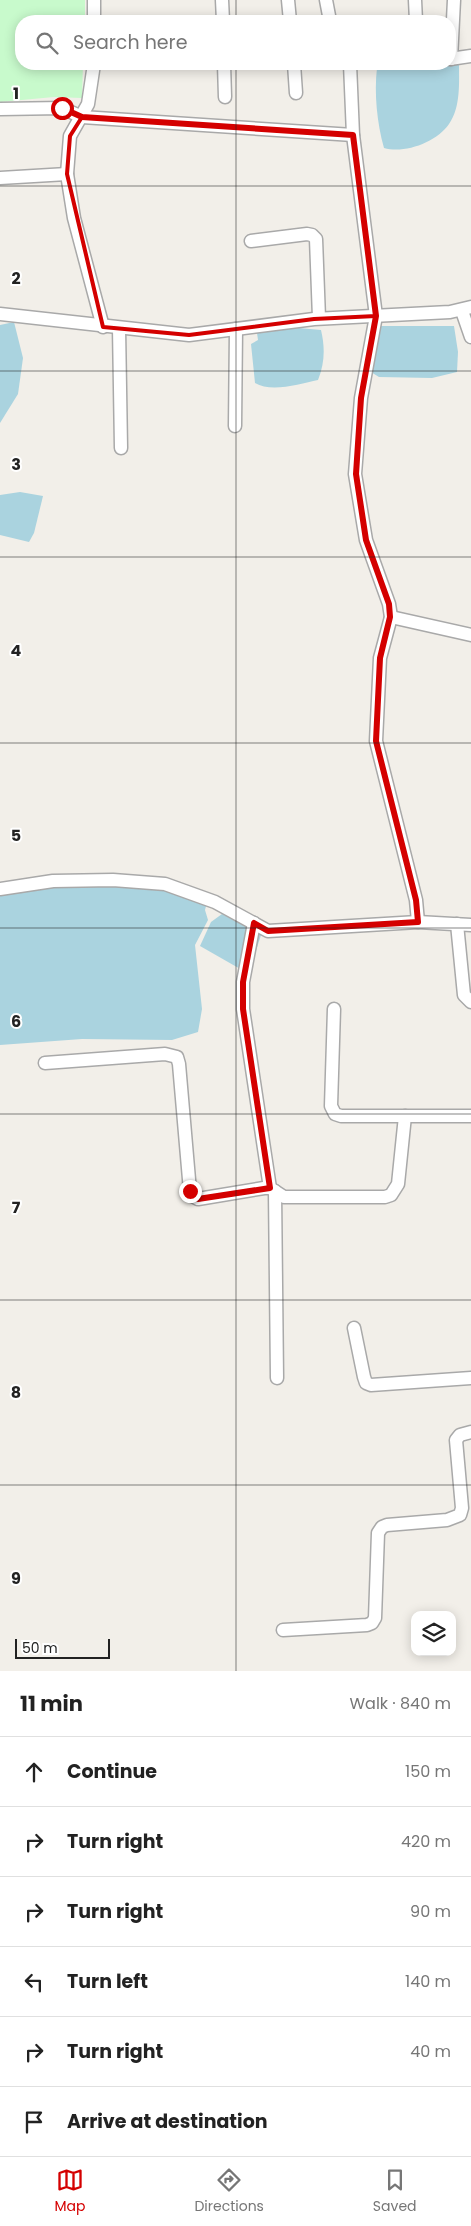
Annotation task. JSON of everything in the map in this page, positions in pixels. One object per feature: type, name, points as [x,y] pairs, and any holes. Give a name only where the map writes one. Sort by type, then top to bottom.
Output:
[{"type":"street","points":[[94,0],[94,15]]},
{"type":"street","points":[[222,0],[222,15]]},
{"type":"street","points":[[288,0],[289,15]]},
{"type":"street","points":[[325,0],[329,15]]},
{"type":"street","points":[[415,0],[416,15]]},
{"type":"street","points":[[453,15],[454,0]]},
{"type":"street","points":[[456,58],[471,56]]},
{"type":"street","points":[[93,70],[88,104],[70,136],[67,174],[74,218],[104,327]]},
{"type":"street","points":[[224,70],[225,97]]},
{"type":"street","points":[[294,70],[296,93]]},
{"type":"street","points":[[350,70],[353,135],[376,316],[361,398],[356,474],[366,540],[389,604],[390,617],[380,658],[376,741],[416,900],[418,922]]},
{"type":"street","points":[[0,109],[62,108],[82,117],[353,135]]},
{"type":"street","points":[[0,178],[67,174]]},
{"type":"street","points":[[251,240],[307,234],[312,235],[316,239],[319,318]]},
{"type":"street","points":[[0,314],[188,335],[319,318],[466,309],[471,336]]},
{"type":"street","points":[[118,328],[121,448]]},
{"type":"street","points":[[235,426],[236,329]]},
{"type":"street","points":[[390,617],[471,635]]},
{"type":"street","points":[[0,889],[53,881],[113,880],[165,884],[215,902],[268,931],[418,922],[471,925]]},
{"type":"street","points":[[254,923],[243,982],[243,1009],[272,1190],[277,1378]]},
{"type":"street","points":[[457,924],[464,995],[471,1002]]},
{"type":"street","points":[[334,1009],[332,1111],[340,1116],[471,1116]]},
{"type":"street","points":[[45,1063],[165,1054],[177,1057],[190,1191],[198,1199],[272,1190],[284,1197],[385,1197],[391,1195],[398,1184],[404,1116]]},
{"type":"street","points":[[354,1328],[364,1378],[366,1383],[371,1386],[471,1378]]},
{"type":"street","points":[[283,1630],[367,1625],[372,1623],[375,1618],[378,1533],[387,1525],[447,1520],[460,1514],[462,1508],[456,1440],[460,1435],[471,1432]]},
{"type":"highlighted area","points":[[82,117],[353,135],[376,316],[314,319],[189,335],[103,327],[67,174],[70,136]]},
{"type":"green space","points":[[0,0],[85,0],[85,15],[15,15],[15,70],[83,70],[82,98],[54,97],[0,102]]},
{"type":"water","points":[[456,63],[459,63],[456,110],[444,130],[429,141],[411,148],[384,148],[377,108],[377,70],[456,70]]},
{"type":"water","points":[[14,322],[23,358],[18,394],[0,423],[0,325]]},
{"type":"water","points":[[380,326],[454,326],[458,352],[457,372],[432,378],[379,377],[366,369]]},
{"type":"water","points":[[299,328],[321,330],[324,355],[318,380],[277,388],[255,383],[251,344],[258,340],[257,333]]},
{"type":"water","points":[[20,492],[43,496],[34,533],[29,542],[0,535],[0,495]]},
{"type":"water","points":[[31,884],[165,884],[206,906],[205,910],[208,920],[195,945],[202,1009],[198,1032],[172,1040],[82,1039],[0,1045],[0,892]]},
{"type":"water","points":[[222,914],[261,935],[253,960],[242,970],[200,946],[211,922]]},
{"type":"route","points":[[62,108],[82,117],[353,135],[376,316],[361,398],[356,474],[366,540],[389,604],[390,617],[380,658],[376,741],[416,900],[418,922],[268,931],[254,923],[243,982],[243,1009],[270,1188],[198,1199],[190,1191]]}]
